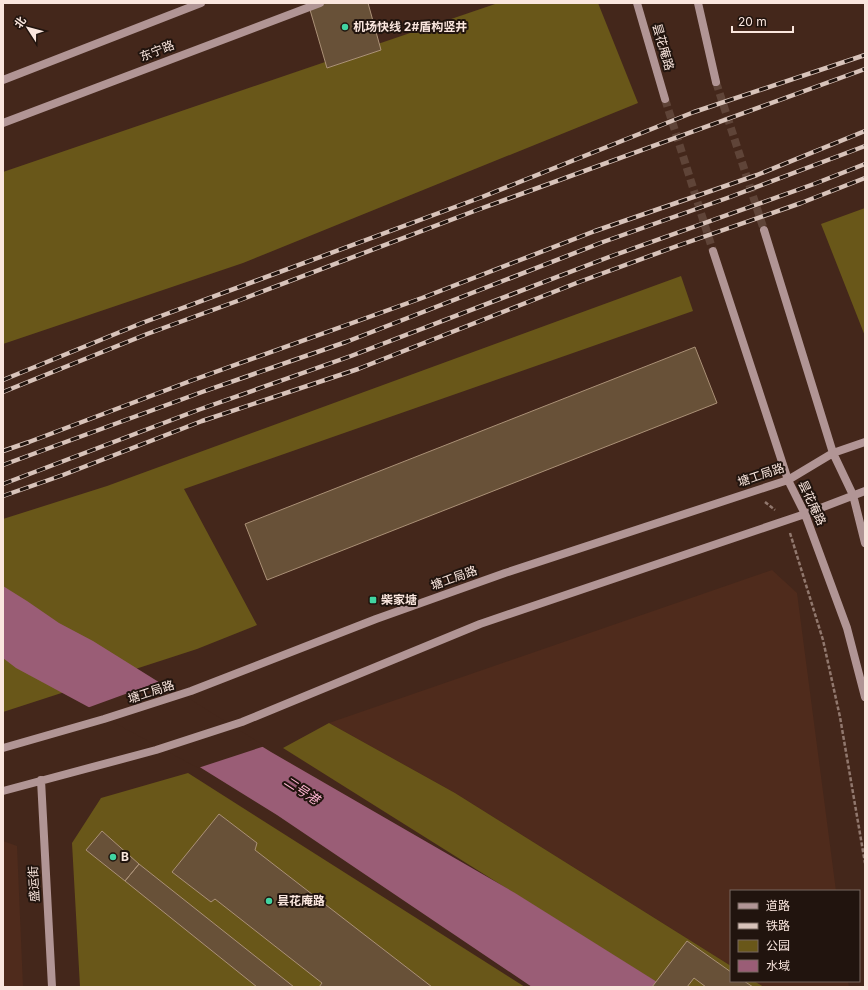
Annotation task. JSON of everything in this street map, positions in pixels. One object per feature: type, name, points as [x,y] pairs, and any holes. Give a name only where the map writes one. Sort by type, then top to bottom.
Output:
[{"type":"main road","points":[[3,80],[201,3]]},
{"type":"main road","name":"东宁路","points":[[3,122],[320,3]]},
{"type":"main road","name":"昙花庵路","points":[[637,3],[665,99]]},
{"type":"main road","points":[[698,3],[716,82]]},
{"type":"main road","points":[[764,230],[833,454],[853,495],[865,543]]},
{"type":"main road","name":"昙花庵路","points":[[713,251],[788,480],[805,514],[847,628],[865,697]]},
{"type":"main road","name":"塘工局路","points":[[3,748],[104,719],[191,691],[376,619],[505,573],[788,480],[833,454],[865,442]]},
{"type":"main road","points":[[3,791],[156,750],[242,722],[480,624],[805,514],[865,491]]},
{"type":"main road","name":"盛运街","points":[[41,780],[52,987]]},
{"type":"path","points":[[752,492],[786,520],[825,648],[840,716],[865,862]]},
{"type":"shaded area","points":[[772,570],[797,593],[836,890],[730,890],[730,965],[455,793],[329,723]]},
{"type":"shaded area","points":[[3,841],[17,846],[23,987],[3,987]]},
{"type":"shaded area","points":[[756,982],[848,982],[849,987],[764,987]]},
{"type":"green space","points":[[498,3],[598,3],[638,103],[243,263],[3,344],[3,172]]},
{"type":"green space","points":[[865,208],[865,336],[821,224]]},
{"type":"green space","points":[[681,276],[693,311],[184,489],[257,625],[197,649],[3,712],[3,519],[107,486]]},
{"type":"green space","points":[[329,723],[455,793],[730,965],[730,982],[756,982],[764,987],[664,987],[283,748]]},
{"type":"green space","points":[[188,773],[525,987],[80,987],[72,843],[101,798]]},
{"type":"water","name":"二号港","points":[[3,586],[59,623],[93,641],[271,752],[515,893],[665,987],[532,987],[277,815],[198,766],[16,668],[3,658]]},
{"type":"pier","points":[[161,681],[265,746],[198,768],[87,708]]},
{"type":"building","name":"机场快线 2#盾构竖井","points":[[308,3],[368,3],[381,50],[327,68]]},
{"type":"building","points":[[695,347],[717,403],[267,580],[245,524]]},
{"type":"building","name":"昙花庵路","points":[[219,814],[257,843],[255,850],[432,987],[319,987],[322,983],[215,899],[211,902],[172,872]]},
{"type":"building","name":"B","points":[[102,831],[139,864],[125,881],[86,850]]},
{"type":"building","points":[[139,864],[294,987],[257,987],[125,881]]},
{"type":"building","points":[[687,941],[730,971],[730,982],[746,982],[753,987],[706,987],[694,978],[687,987],[652,987]]},
{"type":"tunnel","points":[[716,82],[764,230]]},
{"type":"tunnel","points":[[665,99],[713,251]]},
{"type":"railway","points":[[3,380],[142,323],[482,197],[694,112],[865,55]]},
{"type":"railway","points":[[3,392],[147,334],[477,210],[865,69]]},
{"type":"railway","points":[[3,451],[193,380],[422,298],[595,231],[757,175],[865,131]]},
{"type":"railway","points":[[3,465],[202,392],[346,342],[603,242],[730,197],[865,146]]},
{"type":"railway","points":[[3,484],[198,410],[351,356],[609,257],[814,184],[865,164]]},
{"type":"railway","points":[[3,496],[63,475],[202,421],[358,369],[579,282],[801,203],[865,178]]},
{"type":"place","name":"机场快线 2#盾构竖井","points":[[345,27]]},
{"type":"place","name":"柴家塘","points":[[373,600]]},
{"type":"place","name":"B","points":[[113,857]]},
{"type":"place","name":"昙花庵路","points":[[269,901]]}]
